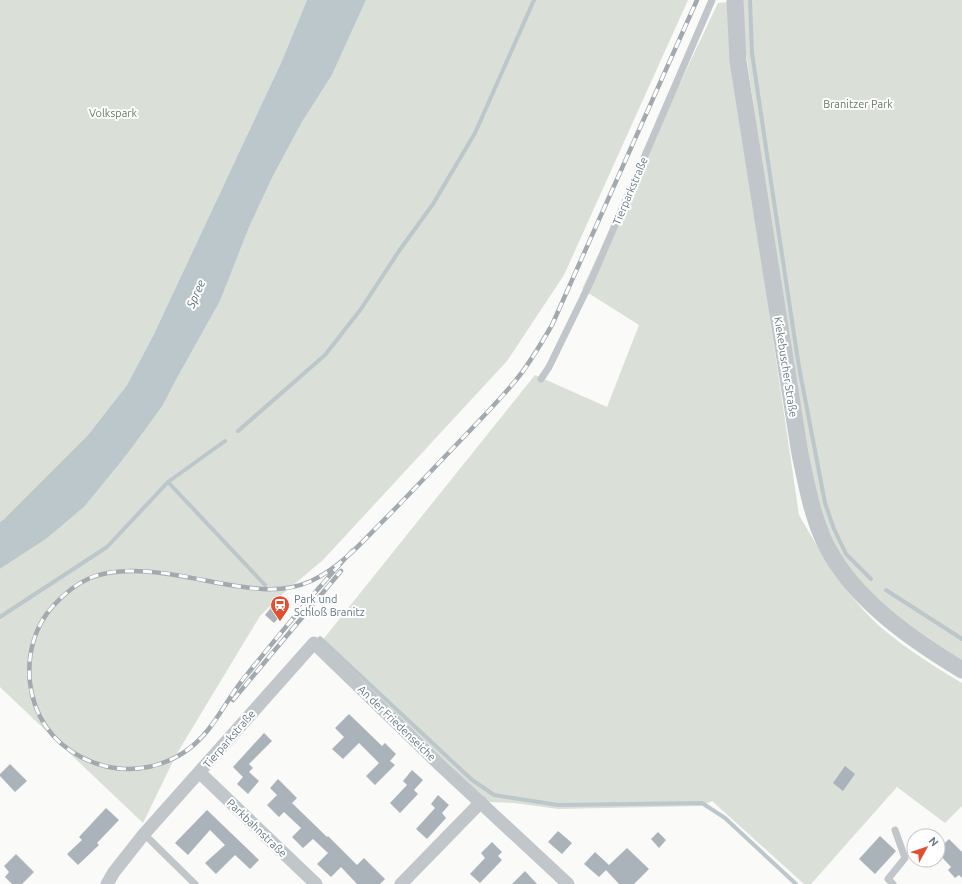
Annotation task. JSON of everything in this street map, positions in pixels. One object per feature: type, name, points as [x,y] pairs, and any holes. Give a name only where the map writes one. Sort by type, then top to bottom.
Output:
[{"type":"street","name":"Kiekebuscher Straße","points":[[735,0],[738,61],[800,454],[813,512],[822,537],[834,560],[851,582],[899,629],[962,670]]},
{"type":"street","name":"Tierparkstraße","points":[[107,884],[127,854],[144,834],[314,643]]},
{"type":"street","name":"An der Friedenseiche","points":[[314,643],[440,765],[568,884]]},
{"type":"street","name":"Parkbahnstraße","points":[[199,772],[316,884]]},
{"type":"street","points":[[401,884],[481,802]]},
{"type":"lane","name":"Tierparkstraße","points":[[541,378],[549,367],[590,283],[712,0]]},
{"type":"lane","points":[[893,884],[888,879],[905,858],[895,830]]},
{"type":"lane","points":[[144,834],[195,884]]},
{"type":"green space","name":"Volkspark","points":[[0,0],[307,0],[281,63],[153,336],[127,385],[88,435],[0,522]]},
{"type":"green space","points":[[366,0],[688,0],[564,275],[507,361],[323,560],[279,597],[260,616],[176,755],[143,823],[0,687],[0,569],[46,539],[84,507],[163,405],[220,301],[250,225],[273,176],[302,122],[332,75]]},
{"type":"green space","name":"Branitzer Park","points":[[742,0],[962,0],[962,663],[905,624],[870,593],[841,556],[818,508],[803,439],[746,53]]},
{"type":"green space","points":[[728,2],[730,47],[799,515],[837,576],[871,618],[912,651],[962,683],[962,806],[945,823],[897,787],[811,884],[804,884],[712,801],[701,806],[558,809],[514,803],[488,802],[321,642],[535,375],[607,407],[639,325],[582,289],[718,3]]},
{"type":"water","name":"Spree","points":[[307,0],[366,0],[332,75],[302,122],[273,176],[250,225],[220,301],[163,405],[127,454],[84,507],[46,539],[0,569],[0,522],[88,435],[127,385],[153,336],[281,63]]},
{"type":"building","points":[[274,604],[284,612],[274,623],[265,615]]},
{"type":"building","points":[[349,714],[382,746],[385,743],[396,754],[390,761],[395,765],[375,785],[366,776],[379,763],[359,743],[343,759],[332,749],[344,737],[335,728]]},
{"type":"building","points":[[264,733],[272,741],[249,764],[253,768],[249,772],[259,781],[248,794],[237,784],[243,777],[233,767]]},
{"type":"building","points":[[10,764],[27,781],[15,792],[0,776],[0,774]]},
{"type":"building","points":[[845,766],[855,774],[843,791],[833,783]]},
{"type":"building","points":[[412,770],[423,780],[414,790],[418,794],[400,813],[390,803],[407,785],[403,781]]},
{"type":"building","points":[[278,779],[297,798],[292,803],[327,837],[328,836],[357,865],[364,858],[385,879],[380,884],[357,884],[341,867],[331,877],[317,864],[328,853],[313,839],[303,848],[292,837],[301,828],[284,812],[279,817],[267,805],[277,795],[270,788]]},
{"type":"building","points":[[438,795],[449,805],[442,813],[446,818],[427,839],[416,829],[435,808],[431,804]]},
{"type":"building","points":[[106,808],[119,820],[97,843],[99,845],[78,865],[67,854],[82,840],[79,837]]},
{"type":"building","points":[[207,810],[259,860],[250,869],[235,855],[216,874],[205,863],[225,845],[210,830],[188,855],[175,843]]},
{"type":"building","points":[[558,831],[572,843],[562,854],[548,842]]},
{"type":"building","points":[[658,832],[666,840],[659,848],[651,839]]},
{"type":"building","points":[[880,836],[896,851],[875,874],[859,859]]},
{"type":"building","points":[[949,839],[962,852],[962,878],[959,875],[955,878],[948,870],[951,867],[946,862],[946,842]]},
{"type":"building","points":[[492,842],[502,852],[498,856],[502,860],[480,883],[470,874],[485,858],[481,853]]},
{"type":"building","points":[[627,848],[649,869],[634,884],[619,884],[606,870],[599,877],[584,864],[595,852],[609,865]]},
{"type":"building","points":[[16,854],[34,872],[22,884],[12,884],[5,877],[9,872],[4,866]]},
{"type":"building","points":[[525,871],[537,884],[512,884]]},
{"type":"waterway","points":[[238,431],[325,355],[361,309],[399,251],[433,204],[475,133],[534,0]]},
{"type":"waterway","points":[[750,0],[752,53],[774,202],[799,367],[825,503],[834,529],[846,554],[871,579]]},
{"type":"waterway","points":[[0,617],[107,547],[168,482],[225,441]]},
{"type":"waterway","points":[[168,482],[265,585]]},
{"type":"waterway","points":[[886,590],[962,639]]},
{"type":"waterway","points":[[320,638],[471,779],[494,795],[558,805],[702,803],[725,818],[796,884]]},
{"type":"railway","points":[[352,551],[339,566],[325,581],[299,611],[243,679],[208,730],[181,754],[166,762],[149,767],[132,769],[115,768],[98,764],[81,757],[61,744],[53,736],[40,717],[32,695],[29,673],[33,642],[46,614],[61,598],[85,580],[105,573],[139,571],[157,572],[257,589],[289,588],[311,581],[322,576],[341,562],[350,554],[411,493],[495,404],[526,367],[552,325],[697,0]]},
{"type":"railway","points":[[233,700],[341,571]]},
{"type":"place","name":"Park und Schloß Branitz","points":[[280,622]]}]
